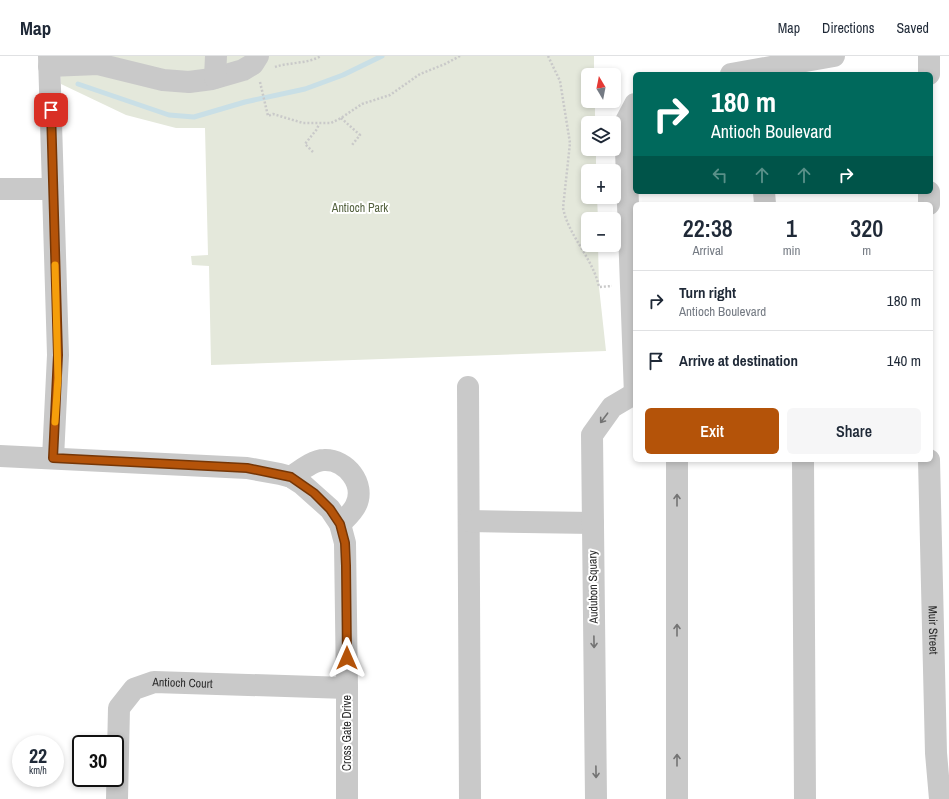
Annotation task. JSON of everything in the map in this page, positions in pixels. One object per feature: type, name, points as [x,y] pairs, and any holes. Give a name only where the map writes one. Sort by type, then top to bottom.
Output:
[{"type":"street","points":[[215,78],[216,56]]},
{"type":"street","points":[[53,458],[58,378],[49,61],[98,64],[175,82],[189,82],[215,78],[243,70],[255,60],[272,56]]},
{"type":"street","points":[[752,72],[834,56]]},
{"type":"street","points":[[928,56],[928,72]]},
{"type":"street","name":"Audubon Squary","points":[[633,108],[625,123],[633,367]]},
{"type":"street","points":[[0,189],[53,188]]},
{"type":"street","points":[[468,387],[470,799]]},
{"type":"street","name":"Audubon Squary","points":[[596,799],[592,435],[612,407],[633,395]]},
{"type":"street","name":"Cross Gate Drive","points":[[0,456],[247,468],[291,477],[314,493],[330,509],[340,524],[345,543],[347,799]]},
{"type":"street","points":[[291,477],[323,460],[333,461],[344,466],[352,474],[358,484],[358,494],[356,505],[340,524]]},
{"type":"street","points":[[677,462],[677,799]]},
{"type":"street","points":[[803,462],[805,799]]},
{"type":"street","name":"Muir Street","points":[[929,462],[936,753],[940,799]]},
{"type":"street","points":[[469,521],[593,523]]},
{"type":"street","name":"Antioch Court","points":[[118,799],[119,708],[134,689],[154,682],[347,688]]},
{"type":"path","points":[[261,87],[268,116],[274,114],[298,122],[318,124],[331,123],[362,104],[390,95],[420,74],[460,56]]},
{"type":"path","points":[[548,56],[560,81],[570,143],[563,208],[564,214],[574,235],[594,269],[599,286],[630,286]]},
{"type":"path","points":[[341,118],[360,135],[352,146]]},
{"type":"path","points":[[314,152],[305,144],[318,129],[318,124]]},
{"type":"green space","name":"Antioch Park","points":[[60,56],[594,56],[594,68],[581,68],[581,108],[595,108],[595,116],[581,116],[581,156],[596,156],[596,164],[581,164],[581,204],[597,204],[598,212],[581,212],[581,252],[598,252],[599,287],[606,351],[211,365],[209,266],[192,265],[191,256],[208,255],[205,128],[176,128],[126,115],[61,84]]},
{"type":"waterway","points":[[78,84],[169,115],[194,117],[245,102],[305,89],[343,75],[382,56]]},
{"type":"slow traffic","points":[[55,265],[58,378],[55,422]]},
{"type":"route","points":[[51,110],[58,355],[53,458],[247,468],[291,477],[314,493],[330,509],[340,524],[345,543],[347,658]]}]
